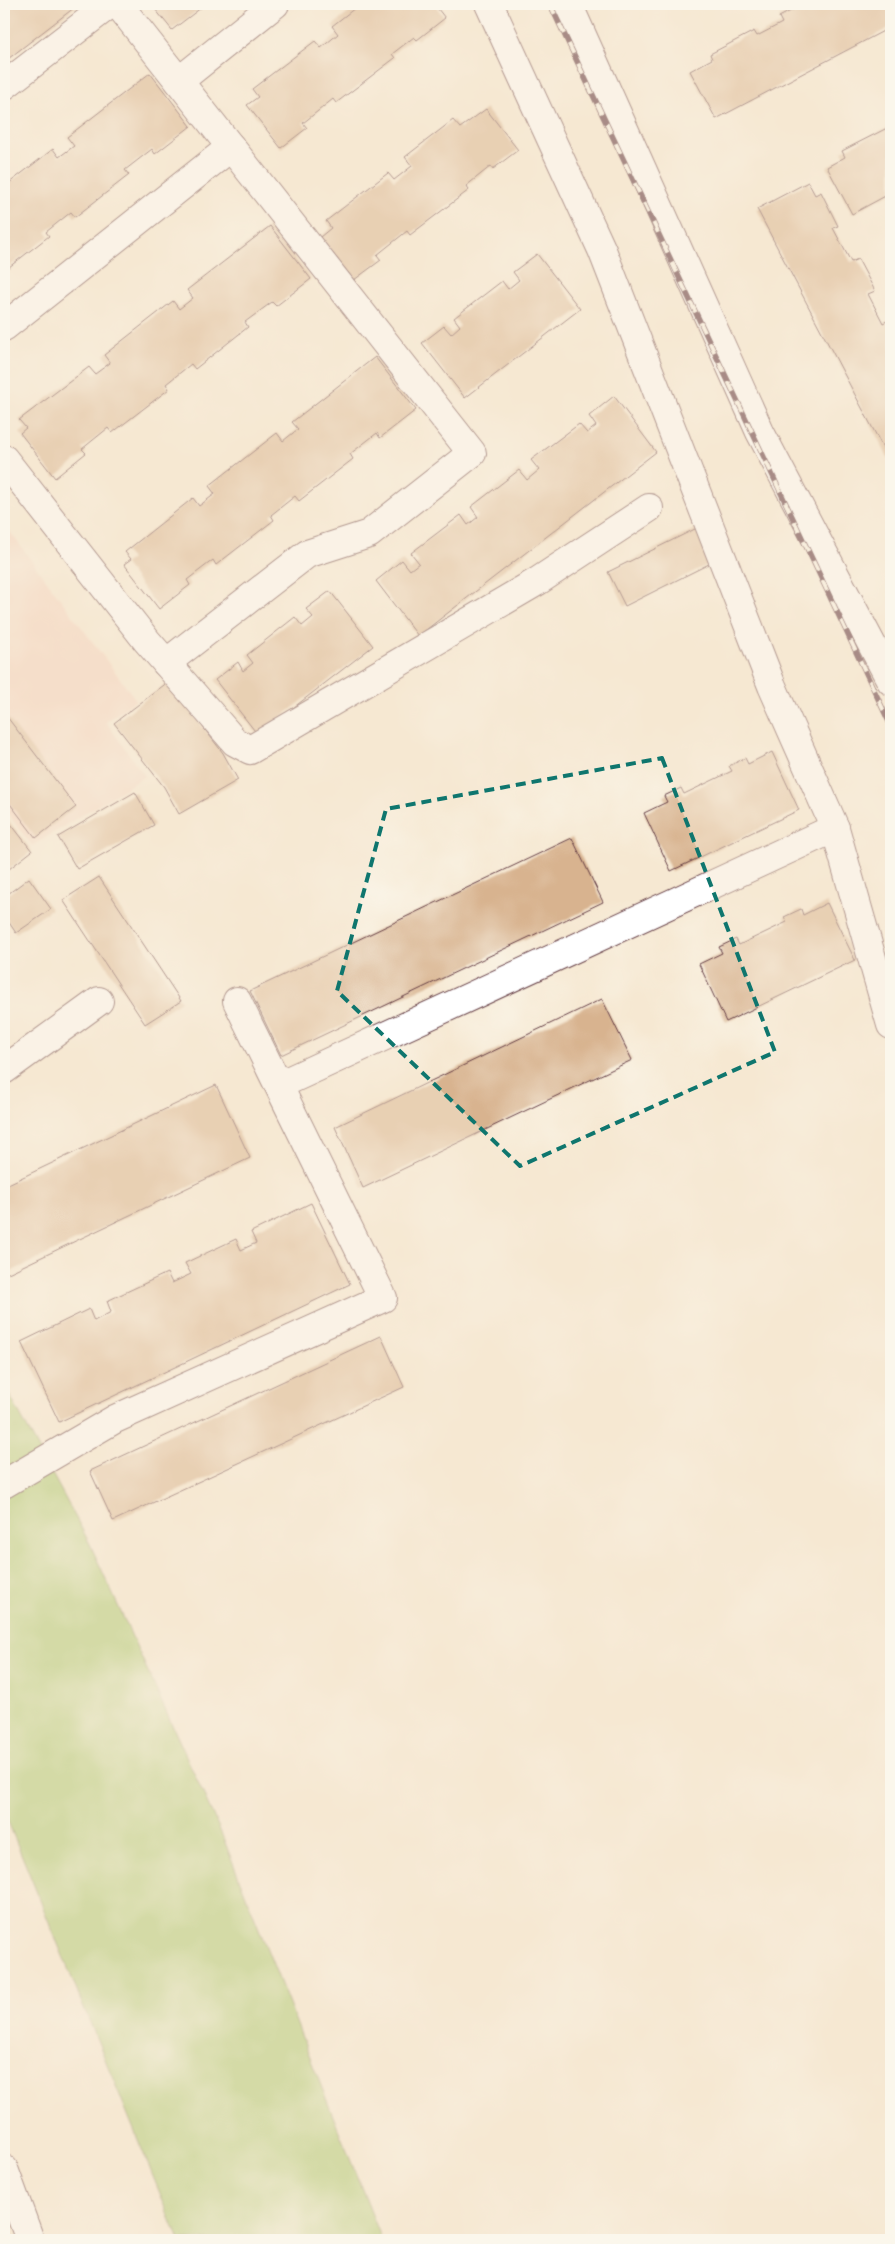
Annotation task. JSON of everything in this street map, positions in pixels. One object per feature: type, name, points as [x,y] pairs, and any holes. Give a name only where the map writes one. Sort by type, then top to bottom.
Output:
[{"type":"street","points":[[4,86],[110,4]]},
{"type":"street","points":[[118,4],[472,453],[369,534],[307,554],[166,663]]},
{"type":"street","points":[[179,81],[275,4]]},
{"type":"street","points":[[490,4],[602,250],[772,686],[835,828],[891,1025]]},
{"type":"street","points":[[568,4],[760,432],[891,681]]},
{"type":"street","points":[[4,327],[231,147]]},
{"type":"street","points":[[4,459],[166,663],[235,742],[250,750],[538,581],[649,508]]},
{"type":"street","points":[[279,1085],[835,828]]},
{"type":"street","points":[[4,1070],[99,1001]]},
{"type":"street","points":[[4,1484],[115,1419],[383,1298],[237,1001]]},
{"type":"street","points":[[4,2169],[30,2240]]},
{"type":"highlighted area","points":[[662,758],[775,1052],[520,1166],[337,991],[386,809]]},
{"type":"shaded area","points":[[4,524],[136,700],[106,722],[145,776],[32,846],[4,808]]},
{"type":"green space","points":[[4,1385],[90,1544],[222,1835],[382,2240],[179,2240],[4,1812]]},
{"type":"building","points":[[4,4],[79,4],[4,62]]},
{"type":"building","points":[[151,4],[206,4],[172,30]]},
{"type":"building","points":[[360,4],[434,4],[445,18],[417,40],[414,37],[392,54],[395,58],[336,103],[333,99],[303,123],[307,128],[281,148],[247,105],[258,97],[252,89],[315,41],[321,48],[338,34],[332,26]]},
{"type":"building","points":[[804,4],[891,4],[891,27],[716,119],[690,71],[712,59],[710,54],[754,31],[757,36],[782,23],[779,17]]},
{"type":"building","points":[[150,73],[191,126],[155,154],[152,149],[125,170],[129,175],[75,217],[71,212],[46,232],[49,236],[4,271],[4,187],[53,149],[59,157],[74,146],[67,137]]},
{"type":"building","points":[[486,109],[518,150],[493,169],[491,166],[466,186],[469,190],[410,235],[407,231],[377,255],[381,260],[354,280],[320,237],[331,228],[326,221],[388,173],[394,180],[412,166],[405,157],[453,120],[460,128]]},
{"type":"building","points":[[891,126],[891,193],[852,214],[827,167],[845,157],[842,151]]},
{"type":"building","points":[[808,182],[815,195],[821,192],[838,226],[833,228],[851,262],[858,259],[875,291],[868,294],[883,323],[889,320],[891,324],[891,463],[757,209]]},
{"type":"building","points":[[270,226],[311,279],[276,306],[272,302],[245,322],[248,327],[195,369],[191,364],[166,384],[169,389],[112,433],[108,428],[82,449],[86,453],[55,478],[20,433],[26,428],[19,420],[89,367],[95,374],[110,363],[104,355],[173,301],[179,309],[193,298],[187,290]]},
{"type":"building","points":[[537,254],[580,309],[465,398],[422,343],[444,326],[451,334],[460,326],[454,318],[502,281],[508,289],[519,280],[513,272]]},
{"type":"building","points":[[375,357],[416,410],[380,438],[377,433],[350,454],[353,459],[299,501],[295,496],[271,515],[274,520],[216,565],[213,560],[187,580],[190,585],[159,609],[124,564],[131,559],[125,552],[193,498],[199,506],[215,494],[209,486],[277,433],[283,441],[298,429],[292,422]]},
{"type":"building","points":[[614,396],[656,452],[418,636],[376,581],[402,560],[410,570],[419,563],[411,553],[461,515],[468,525],[478,517],[471,507],[519,470],[527,480],[539,470],[531,460],[579,424],[587,433],[596,426],[589,416]]},
{"type":"building","points":[[701,526],[717,560],[625,606],[608,572]]},
{"type":"building","points":[[330,591],[373,646],[258,735],[215,680],[238,662],[243,671],[253,663],[247,655],[295,617],[302,626],[313,617],[306,609]]},
{"type":"building","points":[[168,682],[223,753],[238,780],[179,814],[164,787],[114,723]]},
{"type":"building","points":[[4,713],[76,807],[36,838],[4,796]]},
{"type":"building","points":[[772,752],[799,810],[671,871],[644,813],[667,802],[664,796],[681,788],[684,794],[732,771],[729,766],[745,758],[748,764]]},
{"type":"building","points":[[135,792],[154,825],[77,869],[58,837]]},
{"type":"building","points":[[4,815],[32,851],[4,873]]},
{"type":"building","points":[[572,838],[603,902],[281,1055],[250,991]]},
{"type":"building","points":[[99,877],[181,1001],[145,1024],[63,900]]},
{"type":"building","points":[[29,878],[51,909],[16,933],[4,915],[4,897]]},
{"type":"building","points":[[827,903],[855,960],[726,1022],[699,964],[722,953],[719,947],[736,939],[739,945],[787,922],[784,917],[801,909],[803,915]]},
{"type":"building","points":[[602,999],[632,1060],[363,1188],[335,1127]]},
{"type":"building","points":[[216,1085],[250,1158],[4,1275],[4,1186]]},
{"type":"building","points":[[311,1203],[350,1284],[59,1422],[21,1342],[89,1309],[94,1321],[111,1312],[107,1301],[167,1273],[172,1283],[191,1274],[185,1263],[236,1239],[241,1250],[256,1243],[251,1232]]},
{"type":"building","points":[[381,1336],[404,1387],[113,1521],[90,1471]]},
{"type":"railway","points":[[550,4],[891,726]]}]
